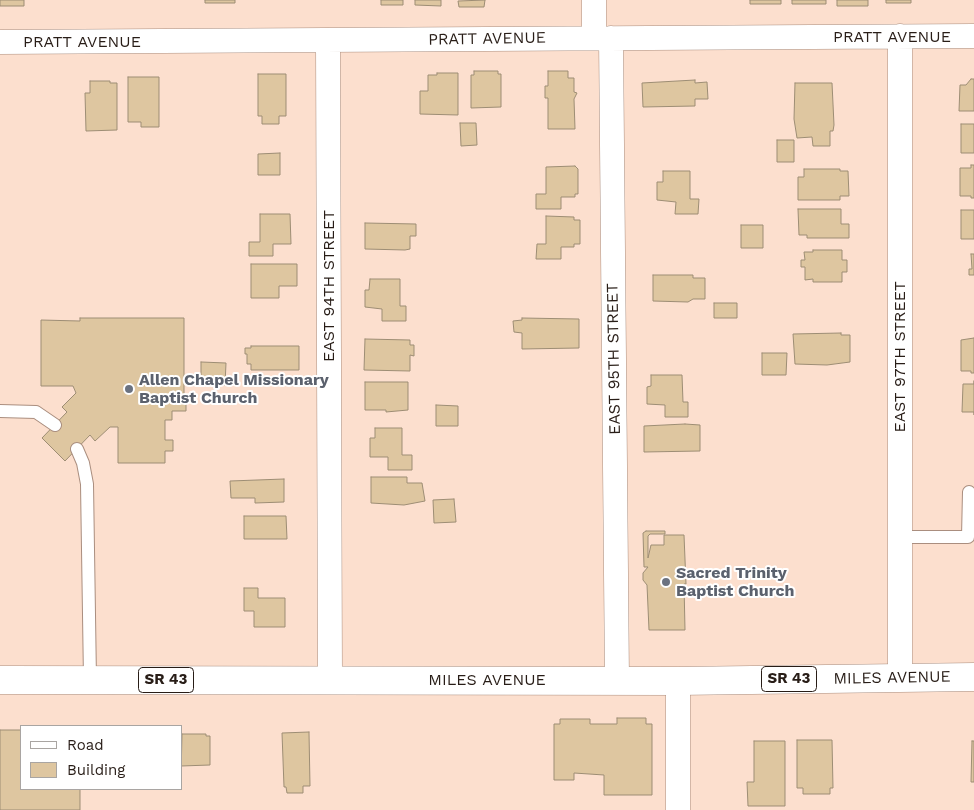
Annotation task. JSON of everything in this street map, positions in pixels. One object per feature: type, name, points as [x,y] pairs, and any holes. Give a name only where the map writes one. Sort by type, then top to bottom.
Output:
[{"type":"main road","name":"MILES AVENUE","points":[[0,680],[678,681],[974,677]]},
{"type":"street","name":"EAST 95TH STREET","points":[[594,0],[602,38],[617,680]]},
{"type":"street","name":"EAST 97TH STREET","points":[[900,36],[900,678]]},
{"type":"street","name":"PRATT AVENUE","points":[[0,42],[974,36]]},
{"type":"street","name":"EAST 94TH STREET","points":[[328,41],[330,680]]},
{"type":"street","points":[[678,681],[678,810]]},
{"type":"lane","points":[[0,411],[36,412],[55,425]]},
{"type":"lane","points":[[76,449],[83,463],[87,484],[90,680]]},
{"type":"lane","points":[[900,537],[968,537],[968,492]]},
{"type":"building","points":[[0,0],[24,0],[24,6],[0,6]]},
{"type":"building","points":[[205,0],[235,0],[235,3],[205,3]]},
{"type":"building","points":[[381,0],[403,0],[403,5],[381,5]]},
{"type":"building","points":[[415,0],[441,0],[441,6],[415,5]]},
{"type":"building","points":[[485,0],[484,7],[459,7],[458,1]]},
{"type":"building","points":[[750,0],[781,0],[781,4],[750,4]]},
{"type":"building","points":[[792,0],[826,0],[826,4],[792,4]]},
{"type":"building","points":[[837,0],[868,0],[868,6],[837,6]]},
{"type":"building","points":[[886,0],[911,0],[911,3],[886,3]]},
{"type":"building","points":[[474,71],[498,71],[498,74],[501,74],[501,107],[471,108],[471,75],[474,75]]},
{"type":"building","points":[[548,71],[568,71],[568,78],[574,78],[574,92],[577,93],[574,99],[575,129],[548,129],[548,98],[545,98],[545,86],[548,86]]},
{"type":"building","points":[[437,73],[458,73],[458,115],[420,114],[420,91],[428,91],[428,75],[437,75]]},
{"type":"building","points":[[258,74],[286,74],[286,116],[279,116],[279,124],[262,124],[262,116],[258,116]]},
{"type":"building","points":[[128,77],[159,77],[159,127],[141,127],[141,122],[128,122]]},
{"type":"building","points":[[971,79],[974,79],[974,111],[959,111],[960,85],[966,85]]},
{"type":"building","points":[[695,80],[695,83],[707,82],[708,99],[695,99],[695,106],[643,107],[642,83]]},
{"type":"building","points":[[90,81],[117,83],[117,130],[86,131],[85,93],[90,93]]},
{"type":"building","points":[[795,83],[832,83],[834,125],[833,131],[830,131],[830,146],[813,146],[812,137],[797,138],[794,119]]},
{"type":"building","points":[[460,123],[476,123],[477,145],[461,146]]},
{"type":"building","points":[[961,124],[974,124],[974,153],[961,153]]},
{"type":"building","points":[[777,140],[794,140],[794,162],[777,162]]},
{"type":"building","points":[[280,153],[280,175],[258,175],[258,154]]},
{"type":"building","points":[[971,165],[974,165],[974,198],[971,198],[971,196],[960,196],[960,168],[971,168]]},
{"type":"building","points":[[575,166],[578,169],[578,194],[575,194],[575,197],[561,197],[561,209],[536,209],[536,194],[546,194],[546,167]]},
{"type":"building","points":[[804,169],[840,169],[840,171],[848,171],[849,196],[840,196],[840,200],[798,200],[798,177],[804,177]]},
{"type":"building","points":[[663,171],[690,171],[690,199],[699,199],[698,214],[675,214],[676,202],[657,200],[657,182],[663,182]]},
{"type":"building","points":[[798,209],[841,209],[841,224],[849,224],[849,238],[807,238],[807,235],[799,235]]},
{"type":"building","points":[[961,210],[974,210],[974,239],[961,239]]},
{"type":"building","points":[[260,214],[290,214],[291,244],[273,244],[273,256],[249,256],[249,242],[260,242]]},
{"type":"building","points":[[546,216],[574,217],[574,220],[580,220],[580,244],[574,244],[574,247],[561,247],[561,259],[536,259],[537,244],[546,244]]},
{"type":"building","points":[[365,223],[416,224],[416,236],[410,236],[410,249],[365,249]]},
{"type":"building","points":[[741,225],[763,225],[763,248],[741,248]]},
{"type":"building","points":[[813,250],[842,250],[842,260],[847,260],[847,272],[842,272],[842,282],[813,282],[813,279],[805,280],[805,267],[801,267],[801,260],[805,260],[804,252],[813,252]]},
{"type":"building","points":[[971,254],[974,254],[974,275],[969,275],[969,269],[972,269]]},
{"type":"building","points":[[251,264],[297,264],[297,286],[279,286],[279,298],[251,298]]},
{"type":"building","points":[[653,275],[693,275],[693,278],[705,278],[705,299],[693,299],[688,302],[653,301]]},
{"type":"building","points":[[370,279],[400,279],[400,306],[406,306],[406,321],[382,321],[382,309],[365,307],[365,290],[369,290]]},
{"type":"building","points":[[714,303],[737,303],[737,318],[714,318]]},
{"type":"building","name":"Allen Chapel Missionary Baptist Church","points":[[80,318],[184,318],[184,399],[186,399],[186,411],[172,411],[172,420],[165,420],[165,440],[173,440],[173,451],[165,451],[165,463],[118,463],[118,427],[110,427],[95,441],[90,435],[65,461],[42,438],[67,412],[62,407],[76,393],[73,386],[41,386],[41,320],[80,321]]},
{"type":"building","points":[[522,318],[579,319],[579,348],[522,349],[522,333],[514,332],[513,321],[522,320]]},
{"type":"building","points":[[841,333],[841,335],[850,335],[850,362],[827,365],[795,364],[793,334]]},
{"type":"building","points":[[974,338],[974,373],[971,373],[971,371],[961,371],[961,340]]},
{"type":"building","points":[[365,339],[410,340],[410,345],[414,345],[414,356],[410,355],[410,371],[364,370]]},
{"type":"building","points":[[251,346],[299,346],[299,370],[251,370],[251,364],[247,364],[245,348],[251,348]]},
{"type":"building","points":[[762,353],[787,353],[786,375],[762,375]]},
{"type":"building","points":[[201,362],[226,363],[225,385],[201,384]]},
{"type":"building","points":[[651,375],[682,375],[683,402],[688,402],[688,417],[665,417],[665,405],[647,404],[647,387],[651,386]]},
{"type":"building","points":[[365,382],[408,382],[408,410],[386,412],[386,410],[365,410]]},
{"type":"building","points":[[963,384],[974,384],[974,412],[962,412]]},
{"type":"building","points":[[436,405],[458,406],[458,426],[436,426]]},
{"type":"building","points":[[700,425],[700,451],[644,452],[644,426]]},
{"type":"building","points":[[375,428],[402,428],[402,455],[412,455],[412,470],[388,470],[388,457],[370,457],[370,438],[375,438]]},
{"type":"building","points":[[371,477],[407,477],[407,483],[422,483],[425,501],[404,505],[371,503]]},
{"type":"building","points":[[284,479],[284,502],[255,503],[255,498],[231,498],[230,481]]},
{"type":"building","points":[[454,499],[456,522],[434,523],[433,500]]},
{"type":"building","points":[[244,516],[286,516],[287,539],[244,539]]},
{"type":"building","name":"Sacred Trinity Baptist Church","points":[[646,531],[665,531],[665,534],[650,534],[648,536],[648,558],[651,545],[664,545],[664,535],[684,535],[685,630],[649,630],[647,585],[643,580],[643,573],[648,567],[644,567],[643,533]]},
{"type":"building","points":[[244,588],[258,588],[258,598],[285,598],[285,627],[254,627],[254,611],[244,611]]},
{"type":"building","points":[[617,718],[646,718],[646,724],[652,724],[652,795],[604,795],[604,775],[574,773],[574,780],[554,780],[554,724],[560,724],[560,719],[590,719],[590,724],[617,724]]},
{"type":"building","points":[[0,730],[20,730],[20,790],[80,790],[80,810],[0,810]]},
{"type":"building","points":[[309,732],[310,786],[303,786],[303,793],[287,793],[286,787],[284,787],[282,733]]},
{"type":"building","points":[[182,734],[206,734],[206,736],[210,736],[210,765],[182,766]]},
{"type":"building","points":[[797,740],[832,740],[833,788],[830,788],[830,794],[803,794],[803,788],[797,788]]},
{"type":"building","points":[[754,741],[785,741],[785,806],[748,806],[747,782],[754,782]]},
{"type":"building","points":[[972,741],[974,741],[974,782],[971,782]]},
{"type":"place","name":"Allen Chapel Missionary Baptist Church","points":[[129,389]]},
{"type":"place","name":"Sacred Trinity Baptist Church","points":[[666,582]]}]
